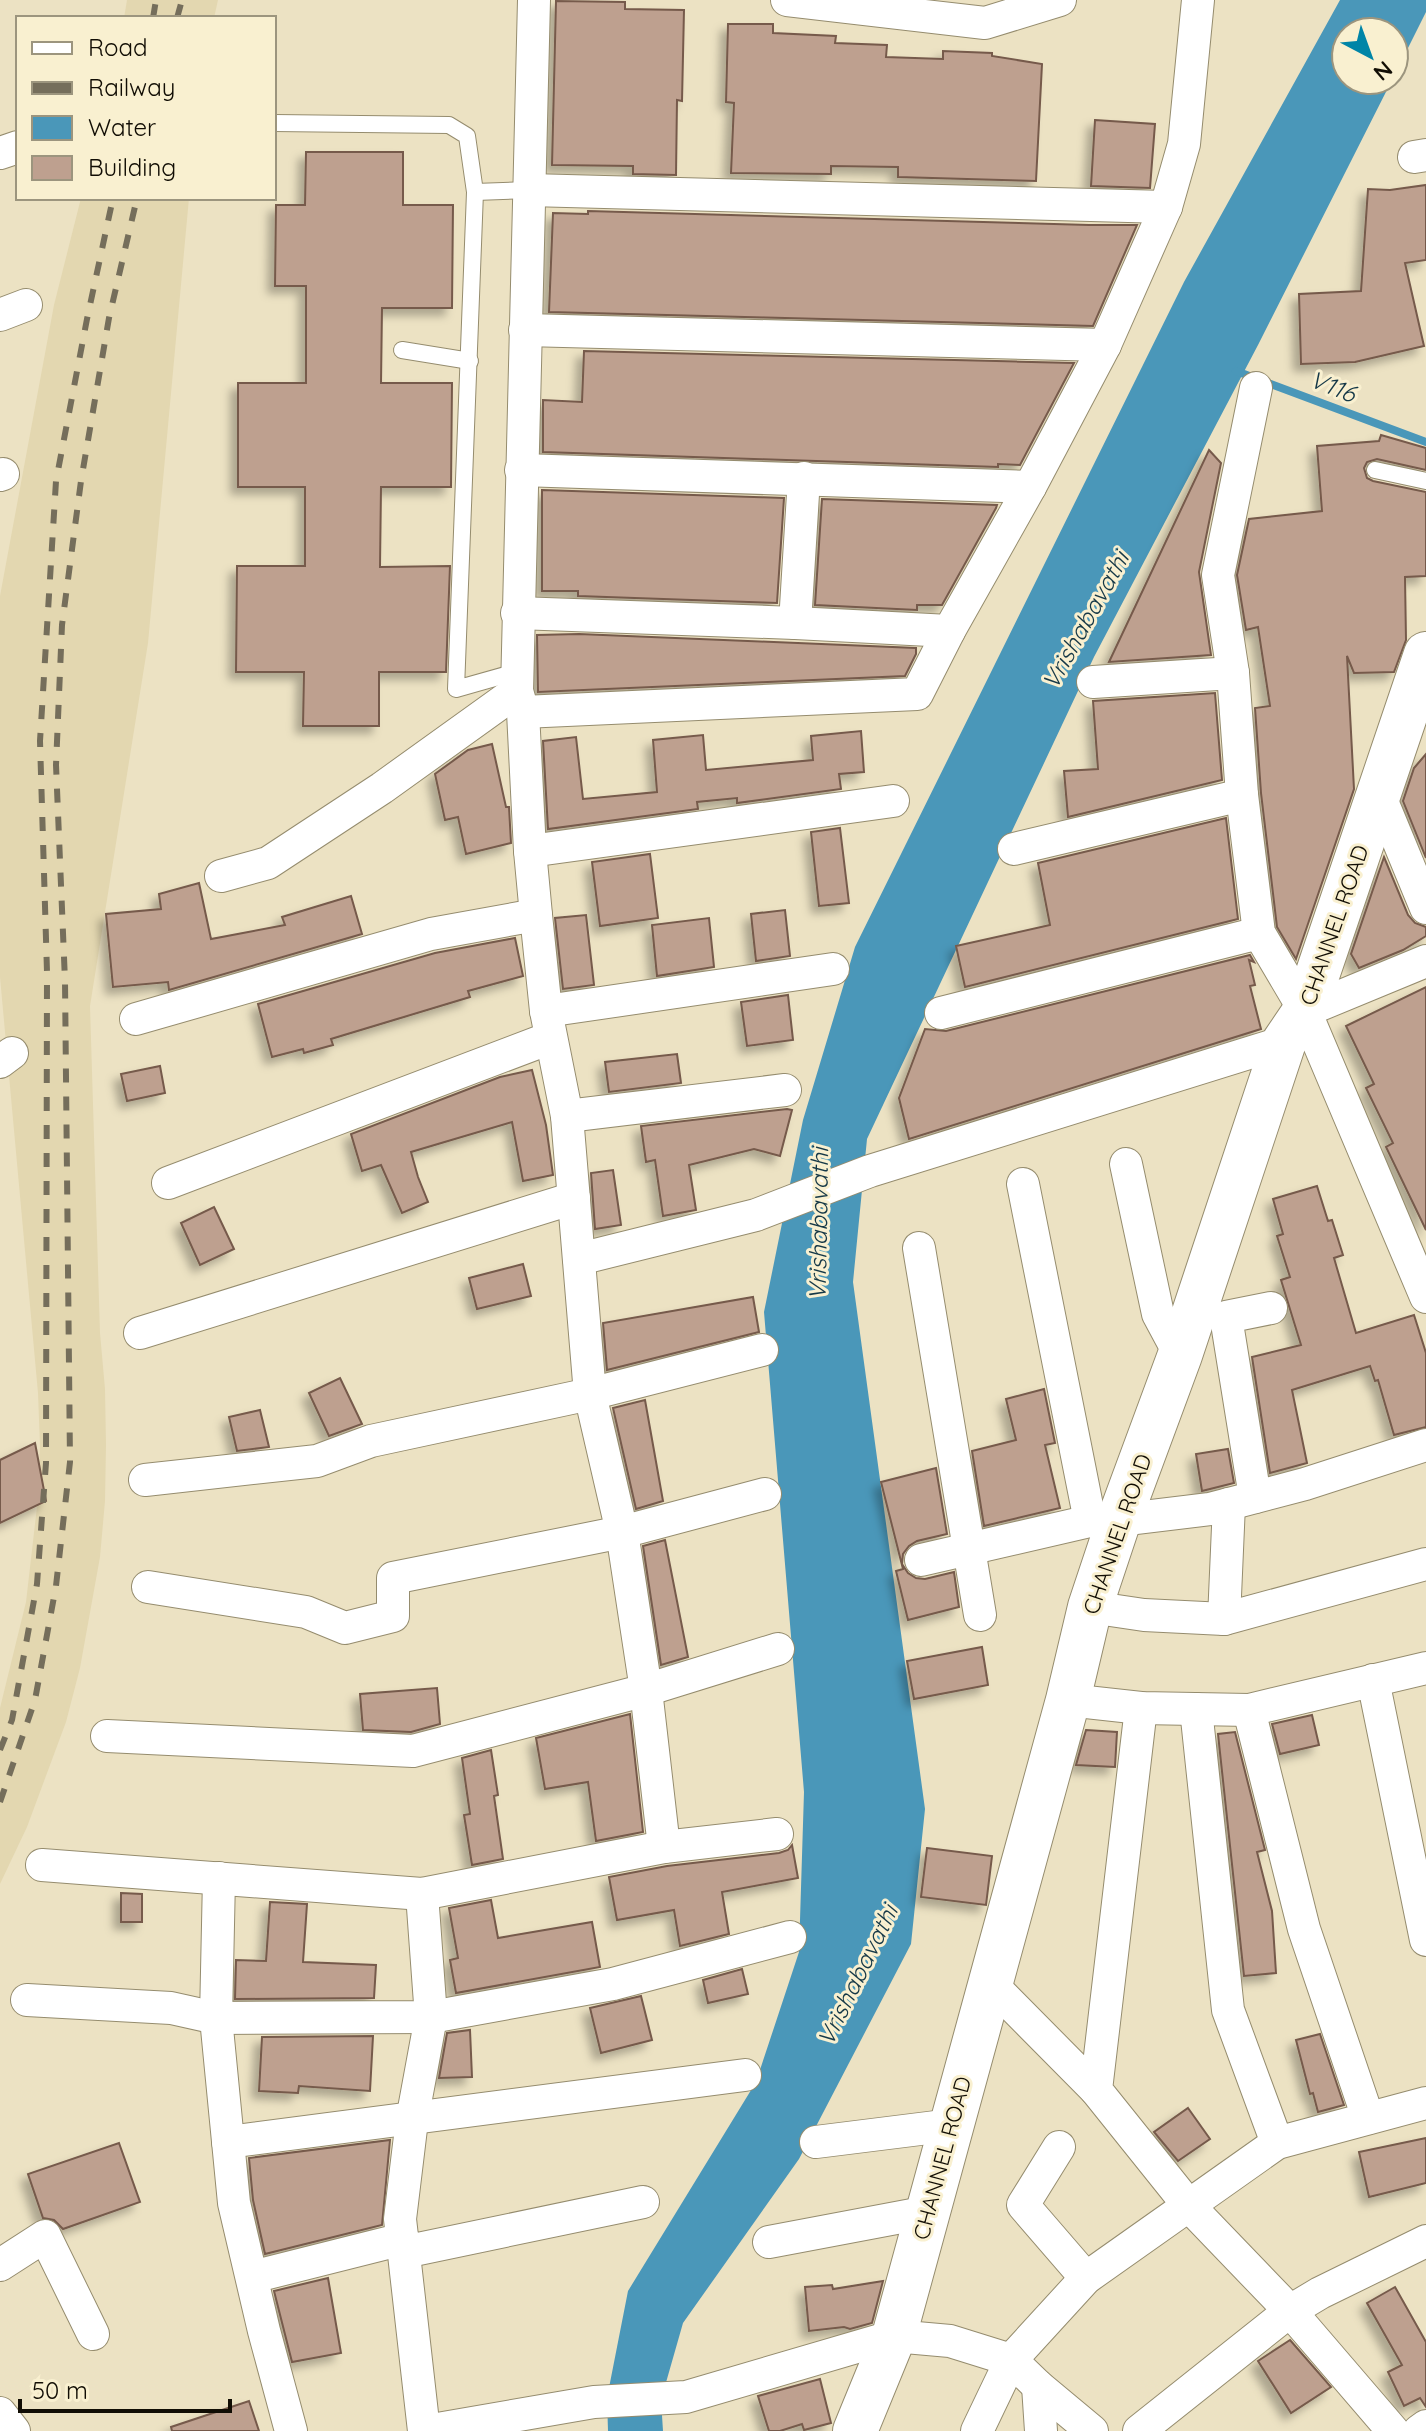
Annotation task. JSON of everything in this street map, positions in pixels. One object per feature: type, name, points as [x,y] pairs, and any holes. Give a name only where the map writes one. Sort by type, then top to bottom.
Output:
[{"type":"street","points":[[534,0],[517,613],[530,851],[548,1024],[567,1116],[590,1394],[622,1532],[646,1690],[664,1847]]},
{"type":"street","points":[[787,0],[985,23],[1060,0]]},
{"type":"street","points":[[221,876],[268,863],[519,692],[917,694],[1105,345],[1166,207],[1184,144],[1198,0]]},
{"type":"street","points":[[529,190],[1166,207]]},
{"type":"street","points":[[525,330],[1105,345]]},
{"type":"street","points":[[1256,388],[1218,575],[1233,673],[1242,795],[1259,933],[1294,1026],[1426,1297]]},
{"type":"street","points":[[521,470],[1030,487]]},
{"type":"street","points":[[795,623],[804,478]]},
{"type":"street","points":[[517,613],[949,631]]},
{"type":"street","name":"CHANNEL ROAD","points":[[855,2431],[894,2336],[952,2125],[1068,1700],[1090,1607],[1105,1521],[1180,1355],[1294,1026],[1379,794],[1411,737],[1426,654]]},
{"type":"street","points":[[1093,682],[1233,673]]},
{"type":"street","points":[[1379,794],[1426,908]]},
{"type":"street","points":[[1014,849],[1242,795]]},
{"type":"street","points":[[530,851],[893,801]]},
{"type":"street","points":[[136,1019],[431,934],[536,915]]},
{"type":"street","points":[[941,1013],[1259,933]]},
{"type":"street","points":[[579,1259],[756,1215],[870,1171],[1294,1026],[1426,961]]},
{"type":"street","points":[[168,1183],[548,1024],[833,969]]},
{"type":"street","points":[[567,1116],[785,1090]]},
{"type":"street","points":[[1126,1164],[1158,1314],[1180,1355]]},
{"type":"street","points":[[1023,1184],[1105,1521]]},
{"type":"street","points":[[140,1333],[574,1198]]},
{"type":"street","points":[[919,1248],[980,1615]]},
{"type":"street","points":[[1224,1619],[1242,1500],[1226,1317],[1271,1308]]},
{"type":"street","points":[[145,1480],[317,1461],[371,1441],[590,1394],[762,1350]]},
{"type":"street","points":[[921,1560],[1105,1521],[1210,1509],[1305,1484],[1426,1445]]},
{"type":"street","points":[[148,1587],[306,1612],[345,1628],[393,1616],[393,1578],[622,1532],[765,1494]]},
{"type":"street","points":[[1090,1607],[1144,1615],[1224,1619],[1426,1564]]},
{"type":"street","points":[[107,1736],[413,1751],[646,1690],[778,1649]]},
{"type":"street","points":[[1068,1700],[1141,1708],[1249,1710],[1426,1668]]},
{"type":"street","points":[[1373,1680],[1426,1940]]},
{"type":"street","points":[[1096,2090],[1141,1708]]},
{"type":"street","points":[[1196,1709],[1228,2010],[1277,2143]]},
{"type":"street","points":[[1249,1710],[1304,1929],[1368,2118]]},
{"type":"street","points":[[42,1865],[422,1894],[664,1847],[777,1834]]},
{"type":"street","points":[[219,1878],[216,2018],[234,2203],[291,2431]]},
{"type":"street","points":[[422,1894],[431,2017],[412,2120],[400,2219],[425,2431],[594,2402],[686,2397],[894,2336],[950,2341],[1011,2360],[1092,2431]]},
{"type":"street","points":[[27,2000],[171,2008],[216,2018],[431,2017],[613,1984],[790,1937]]},
{"type":"street","points":[[990,1983],[1096,2090],[1189,2206],[1290,2311],[1393,2431]]},
{"type":"street","points":[[228,2142],[745,2075]]},
{"type":"street","points":[[977,2431],[1011,2360],[1086,2278],[1277,2143],[1426,2103]]},
{"type":"street","points":[[816,2142],[952,2125]]},
{"type":"street","points":[[1059,2147],[1023,2205],[1086,2278]]},
{"type":"street","points":[[252,2277],[643,2202]]},
{"type":"street","points":[[769,2242],[928,2212]]},
{"type":"street","points":[[0,2265],[45,2236],[93,2334]]},
{"type":"street","points":[[1139,2431],[1290,2311],[1426,2241]]},
{"type":"street","points":[[1038,2386],[1041,2431]]},
{"type":"street","points":[[0,2413],[14,2431]]},
{"type":"street","points":[[1419,2431],[1426,2426]]},
{"type":"lane","points":[[276,123],[449,125],[467,136],[475,192],[456,689],[519,692]]},
{"type":"lane","points":[[475,192],[529,190]]},
{"type":"lane","points":[[402,350],[470,361]]},
{"type":"lane","points":[[1375,470],[1426,481]]},
{"type":"shaded area","points":[[127,0],[218,0],[214,16],[124,16]]},
{"type":"shaded area","points":[[80,200],[189,200],[148,643],[90,1006],[100,1333],[105,1389],[105,1501],[100,1557],[80,1668],[66,1722],[27,1827],[0,1884],[0,1708],[26,1602],[38,1498],[40,1446],[38,1393],[0,977],[0,596],[54,305]]},
{"type":"water","points":[[1340,0],[1426,0],[1426,12],[1410,44],[1410,16],[1331,16]]},
{"type":"water","name":"Vrishabavathi","points":[[1330,18],[1330,96],[1384,96],[1258,345],[1094,657],[867,1139],[853,1282],[925,1809],[911,1944],[799,2159],[683,2323],[661,2400],[663,2431],[608,2431],[607,2398],[628,2291],[756,2082],[799,1952],[804,1792],[764,1312],[803,1120],[855,947],[1184,282]]},
{"type":"building","points":[[556,1],[625,2],[625,9],[684,10],[682,101],[677,100],[676,175],[633,174],[633,166],[552,165]]},
{"type":"building","points":[[728,24],[773,24],[773,33],[836,36],[835,43],[887,45],[886,57],[943,59],[943,51],[992,53],[992,56],[1042,64],[1036,181],[898,177],[898,167],[831,166],[831,174],[731,173],[734,103],[726,102]]},
{"type":"building","points":[[1095,120],[1155,124],[1150,188],[1091,186]]},
{"type":"building","points":[[306,152],[403,152],[403,205],[453,205],[452,308],[382,308],[381,383],[452,383],[451,487],[381,487],[380,567],[450,566],[446,672],[379,672],[379,726],[303,726],[304,672],[236,672],[237,566],[305,566],[305,487],[238,487],[238,383],[306,383],[306,286],[275,286],[276,205],[305,205]]},
{"type":"building","points":[[1426,185],[1426,260],[1405,263],[1424,346],[1355,362],[1301,364],[1299,294],[1361,291],[1368,189],[1390,190]]},
{"type":"building","points":[[588,211],[1137,225],[1093,326],[549,312],[553,213],[588,214]]},
{"type":"building","points":[[584,351],[1074,363],[1020,465],[998,464],[998,467],[543,452],[543,400],[582,402]]},
{"type":"building","points":[[1381,435],[1426,448],[1426,470],[1377,459],[1367,462],[1364,468],[1367,478],[1373,481],[1426,492],[1426,576],[1405,577],[1406,640],[1394,672],[1354,673],[1347,656],[1354,789],[1296,959],[1277,927],[1261,793],[1255,708],[1270,706],[1258,627],[1246,630],[1237,575],[1249,519],[1322,511],[1317,446],[1379,441]]},
{"type":"building","points":[[1209,450],[1221,463],[1199,572],[1211,655],[1109,662]]},
{"type":"building","points":[[542,490],[784,498],[777,603],[578,596],[578,591],[542,591]]},
{"type":"building","points":[[822,499],[997,505],[942,605],[917,605],[917,610],[815,605]]},
{"type":"building","points":[[579,634],[916,648],[916,654],[905,676],[538,692],[537,635]]},
{"type":"building","points":[[1215,693],[1222,780],[1068,817],[1064,771],[1098,769],[1093,701]]},
{"type":"building","points":[[861,731],[864,772],[839,774],[841,789],[737,803],[737,798],[697,802],[698,809],[548,829],[543,741],[576,737],[583,799],[657,792],[653,740],[703,735],[706,770],[813,760],[811,736]]},
{"type":"building","points":[[492,744],[506,807],[509,807],[511,843],[466,854],[458,817],[445,820],[435,774],[468,750]]},
{"type":"building","points":[[1426,754],[1426,858],[1403,801],[1414,768]]},
{"type":"building","points":[[1226,818],[1238,919],[965,987],[956,946],[1050,925],[1038,863]]},
{"type":"building","points":[[840,828],[849,903],[819,906],[811,832]]},
{"type":"building","points":[[650,854],[658,918],[600,926],[592,862]]},
{"type":"building","points":[[1384,857],[1408,915],[1415,923],[1426,927],[1426,936],[1403,950],[1359,968],[1351,954]]},
{"type":"building","points":[[199,883],[211,939],[285,925],[282,917],[351,896],[362,934],[169,990],[168,982],[113,987],[106,914],[161,909],[159,894]]},
{"type":"building","points":[[785,910],[790,956],[756,961],[751,914]]},
{"type":"building","points":[[586,915],[594,985],[563,989],[555,918]]},
{"type":"building","points":[[709,918],[714,967],[657,976],[652,925]]},
{"type":"building","points":[[515,938],[523,976],[468,991],[470,997],[331,1039],[333,1045],[272,1057],[258,1004],[435,953]]},
{"type":"building","points":[[1250,955],[1254,962],[1249,960],[1255,985],[1250,986],[1261,1029],[909,1139],[899,1098],[925,1029],[946,1031]]},
{"type":"building","points":[[1426,987],[1426,1230],[1386,1147],[1393,1143],[1366,1088],[1374,1084],[1346,1026]]},
{"type":"building","points":[[788,995],[793,1040],[747,1046],[741,1002]]},
{"type":"building","points":[[677,1054],[681,1083],[609,1092],[605,1062]]},
{"type":"building","points":[[160,1066],[165,1093],[127,1101],[121,1074]]},
{"type":"building","points":[[532,1070],[546,1125],[553,1175],[523,1181],[512,1122],[411,1152],[428,1202],[402,1213],[381,1165],[362,1171],[351,1134],[500,1077]]},
{"type":"building","points":[[792,1110],[780,1156],[754,1149],[689,1165],[696,1210],[663,1216],[655,1160],[646,1162],[641,1126]]},
{"type":"building","points":[[613,1170],[621,1225],[595,1229],[591,1173]]},
{"type":"building","points":[[1317,1186],[1343,1255],[1334,1258],[1356,1333],[1414,1315],[1426,1353],[1426,1427],[1394,1435],[1378,1380],[1375,1381],[1370,1366],[1292,1390],[1307,1463],[1270,1473],[1252,1357],[1301,1345],[1281,1280],[1290,1277],[1277,1236],[1283,1234],[1273,1199]]},
{"type":"building","points":[[214,1207],[234,1249],[200,1265],[181,1223]]},
{"type":"building","points":[[523,1264],[531,1296],[477,1309],[469,1278]]},
{"type":"building","points":[[753,1297],[759,1332],[607,1370],[603,1323]]},
{"type":"building","points":[[340,1378],[362,1424],[329,1436],[309,1393]]},
{"type":"building","points":[[1044,1389],[1055,1443],[1045,1445],[1060,1508],[984,1526],[972,1451],[1016,1440],[1006,1399]]},
{"type":"building","points":[[645,1400],[663,1501],[636,1509],[613,1408]]},
{"type":"building","points":[[260,1410],[269,1447],[237,1451],[229,1417]]},
{"type":"building","points":[[35,1443],[46,1501],[0,1523],[0,1460]]},
{"type":"building","points":[[1228,1449],[1234,1483],[1202,1491],[1196,1454]]},
{"type":"building","points":[[936,1468],[947,1534],[909,1546],[903,1554],[902,1564],[916,1578],[954,1572],[959,1607],[908,1620],[896,1571],[903,1569],[881,1482]]},
{"type":"building","points":[[665,1540],[688,1657],[661,1665],[643,1546]]},
{"type":"building","points":[[982,1647],[988,1685],[914,1699],[907,1661]]},
{"type":"building","points":[[437,1688],[440,1724],[411,1732],[363,1730],[360,1694]]},
{"type":"building","points":[[630,1714],[643,1832],[596,1841],[588,1782],[545,1789],[536,1738]]},
{"type":"building","points":[[1312,1715],[1319,1745],[1280,1754],[1272,1724]]},
{"type":"building","points":[[1086,1730],[1117,1732],[1115,1767],[1076,1765]]},
{"type":"building","points":[[1235,1732],[1265,1850],[1257,1852],[1272,1911],[1276,1973],[1244,1976],[1218,1734]]},
{"type":"building","points":[[491,1750],[503,1859],[472,1865],[464,1815],[470,1814],[462,1758]]},
{"type":"building","points":[[792,1845],[798,1878],[722,1892],[729,1934],[680,1946],[674,1910],[617,1920],[609,1877],[667,1866],[779,1853]]},
{"type":"building","points":[[927,1848],[992,1856],[986,1905],[921,1897]]},
{"type":"building","points":[[121,1893],[142,1894],[142,1922],[121,1922]]},
{"type":"building","points":[[491,1900],[498,1938],[592,1922],[600,1967],[456,1993],[450,1960],[458,1958],[449,1908]]},
{"type":"building","points":[[270,1902],[307,1904],[303,1962],[376,1965],[374,1998],[235,1999],[236,1960],[266,1961]]},
{"type":"building","points":[[742,1969],[748,1994],[708,2003],[703,1980]]},
{"type":"building","points":[[641,1996],[652,2040],[601,2053],[590,2008]]},
{"type":"building","points":[[470,2030],[472,2077],[439,2078],[447,2033]]},
{"type":"building","points":[[1320,2034],[1344,2105],[1318,2112],[1296,2040]]},
{"type":"building","points":[[373,2036],[370,2091],[299,2086],[298,2093],[259,2091],[262,2037]]},
{"type":"building","points":[[1188,2108],[1210,2139],[1178,2161],[1154,2132]]},
{"type":"building","points":[[1426,2138],[1426,2183],[1369,2197],[1359,2152]]},
{"type":"building","points":[[390,2140],[382,2225],[265,2254],[253,2200],[249,2158]]},
{"type":"building","points":[[119,2143],[140,2202],[63,2229],[54,2220],[43,2218],[28,2174]]},
{"type":"building","points":[[328,2278],[341,2353],[292,2362],[274,2291]]},
{"type":"building","points":[[883,2281],[872,2323],[850,2329],[809,2331],[805,2287],[832,2285],[833,2289]]},
{"type":"building","points":[[1395,2287],[1426,2342],[1426,2407],[1420,2398],[1404,2406],[1388,2372],[1402,2365],[1367,2303]]},
{"type":"building","points":[[1290,2340],[1331,2387],[1291,2413],[1258,2361]]},
{"type":"building","points":[[820,2379],[831,2423],[804,2430],[802,2424],[769,2431],[758,2396]]},
{"type":"building","points":[[249,2401],[259,2431],[172,2431],[171,2427]]},
{"type":"waterway","name":"V116","points":[[1236,371],[1426,442]]},
{"type":"railway","points":[[153,16],[156,0]]},
{"type":"railway","points":[[178,16],[182,0]]},
{"type":"railway","points":[[0,1750],[12,1720],[37,1584],[46,1463],[47,972],[40,741],[56,481],[113,200]]},
{"type":"railway","points":[[0,1802],[35,1700],[56,1586],[70,1462],[65,981],[56,765],[62,625],[81,481],[109,318],[137,200]]}]
